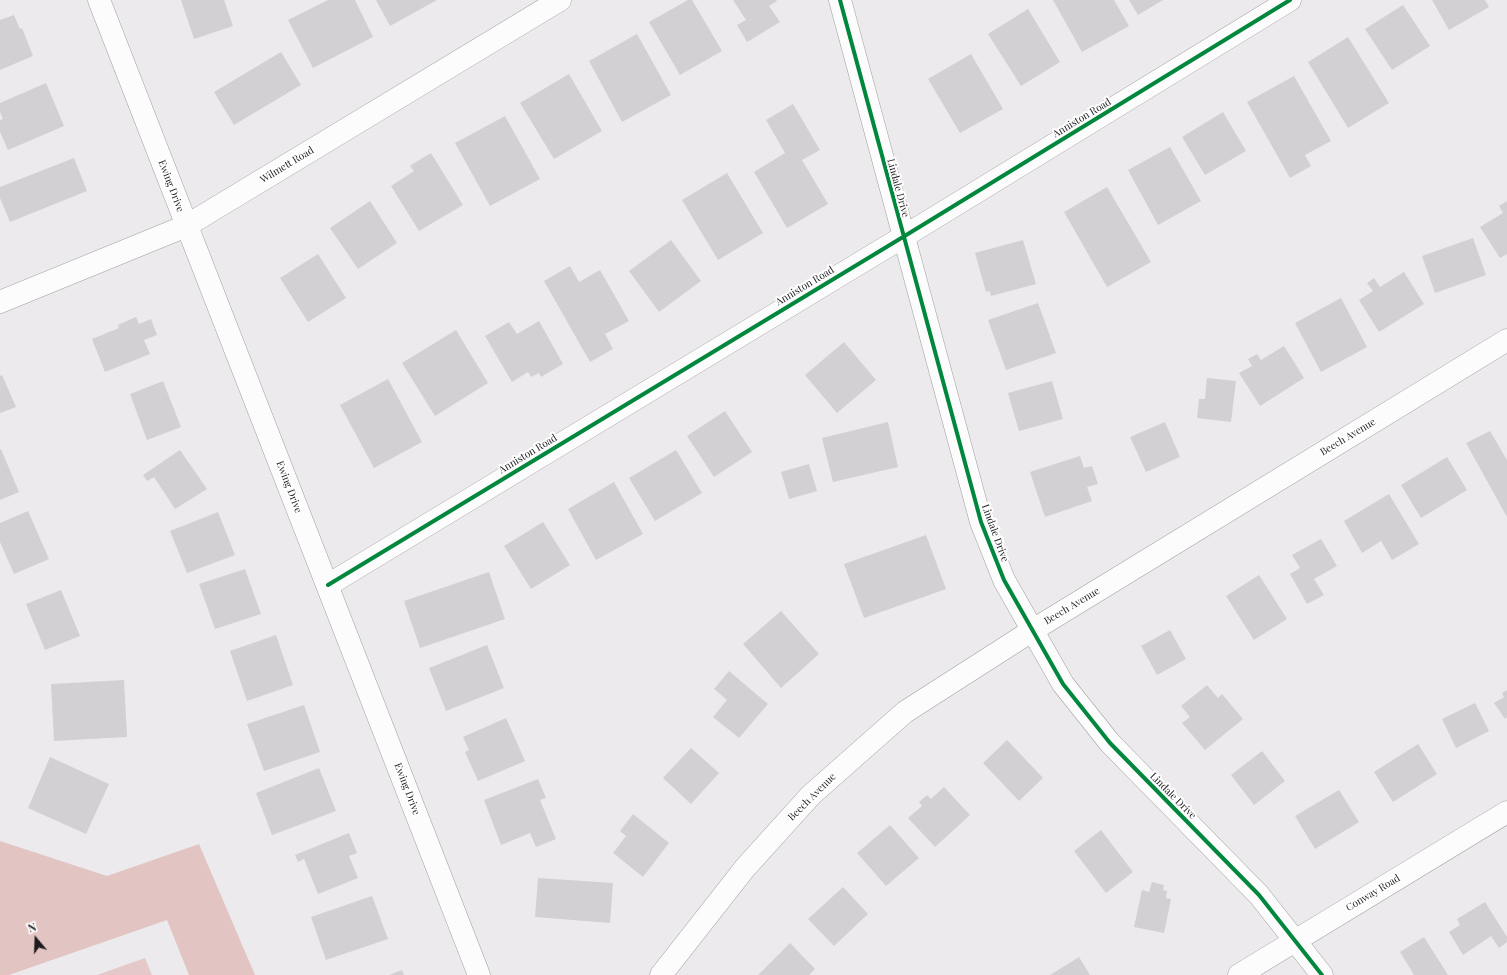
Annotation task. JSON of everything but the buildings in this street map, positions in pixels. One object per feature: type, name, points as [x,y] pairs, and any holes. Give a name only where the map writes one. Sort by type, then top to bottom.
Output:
[{"type":"street","name":"Ewing Drive","points":[[99,0],[479,975]]},
{"type":"street","name":"Wilmett Road","points":[[0,302],[186,226],[560,0]]},
{"type":"street","name":"Lindale Drive","points":[[840,0],[981,522],[1004,580],[1063,684],[1110,743],[1259,894],[1322,975]]},
{"type":"street","name":"Anniston Road","points":[[328,585],[903,237],[1290,0]]},
{"type":"street","name":"Beech Avenue","points":[[661,975],[745,868],[811,795],[905,712],[1033,630],[1507,340]]},
{"type":"street","name":"Conway Road","points":[[1238,975],[1507,812]]},
{"type":"shaded area","points":[[0,841],[107,876],[199,844],[255,975],[189,975],[167,920],[9,975],[0,975]]},
{"type":"shaded area","points":[[145,958],[152,975],[97,975]]},
{"type":"cycle path","points":[[840,0],[981,522],[1004,580],[1063,684],[1110,743],[1259,895],[1322,975]]},
{"type":"cycle path","points":[[328,585],[903,237],[1290,0]]}]
